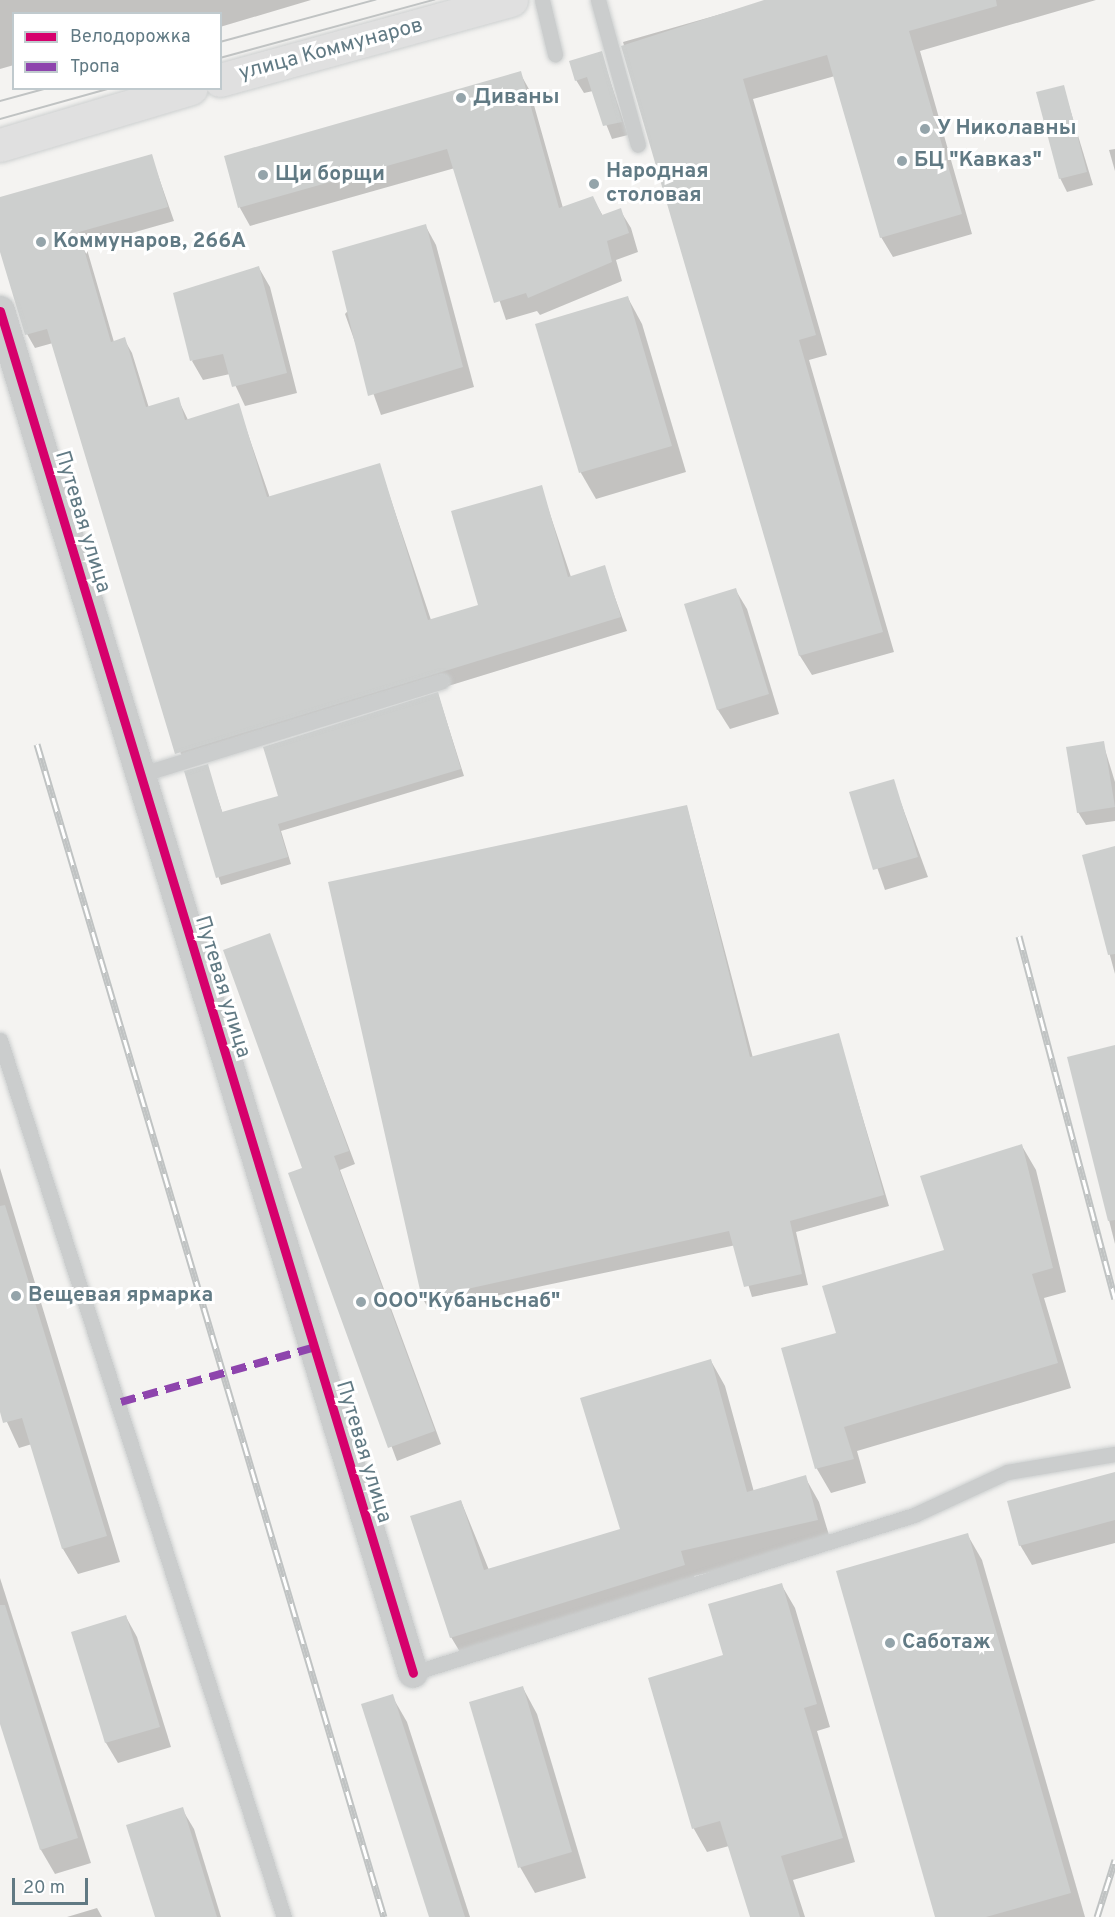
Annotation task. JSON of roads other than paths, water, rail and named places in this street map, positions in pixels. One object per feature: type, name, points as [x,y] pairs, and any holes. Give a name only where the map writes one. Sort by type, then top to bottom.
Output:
[{"type":"main road","name":"улица Коммунаров","points":[[222,79],[511,0]]},
{"type":"main road","points":[[0,145],[184,90]]},
{"type":"street","name":"Путевая улица","points":[[0,311],[413,1673]]},
{"type":"lane","points":[[542,0],[555,54]]},
{"type":"lane","points":[[598,0],[638,145]]},
{"type":"lane","points":[[139,775],[442,681]]},
{"type":"lane","points":[[0,1040],[284,1917]]},
{"type":"lane","points":[[413,1673],[914,1515],[1007,1472],[1115,1454]]},
{"type":"tram line","points":[[222,41],[375,0]]},
{"type":"tram line","points":[[222,57],[434,0]]},
{"type":"tram line","points":[[0,101],[41,90]]},
{"type":"tram line","points":[[0,119],[104,90]]},
{"type":"railway","points":[[37,744],[384,1917]]},
{"type":"railway","points":[[1019,936],[1115,1299]]},
{"type":"railway","points":[[1097,1917],[1115,1860]]},
{"type":"place","name":"Диваны","points":[[461,98]]},
{"type":"place","name":"У Николавны","points":[[925,129]]},
{"type":"place","name":"БЦ \"Кавказ\"","points":[[902,161]]},
{"type":"place","name":"Щи борщи","points":[[263,175]]},
{"type":"place","name":"Народная столовая","points":[[594,184]]},
{"type":"place","name":"Коммунаров, 266А","points":[[41,242]]},
{"type":"place","name":"Вещевая ярмарка","points":[[16,1296]]},
{"type":"place","name":"ООО\"Кубаньснаб\"","points":[[361,1302]]},
{"type":"place","name":"Саботаж","points":[[890,1643]]}]
